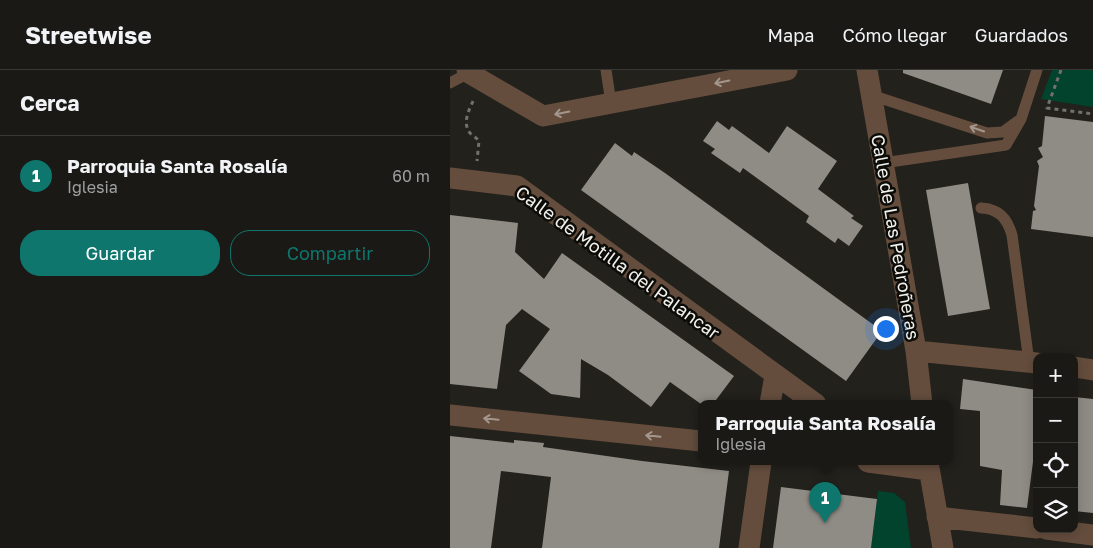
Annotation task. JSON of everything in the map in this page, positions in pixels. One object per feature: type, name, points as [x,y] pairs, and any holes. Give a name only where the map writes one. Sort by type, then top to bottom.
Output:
[{"type":"street","points":[[468,72],[543,116],[787,70]]},
{"type":"street","name":"Calle de Las Pedroñeras","points":[[867,70],[916,351],[922,400]]},
{"type":"street","name":"Calle de Motilla del Palancar","points":[[450,178],[517,186],[810,400]]},
{"type":"street","points":[[916,351],[1033,363]]},
{"type":"street","points":[[1078,368],[1093,370]]},
{"type":"street","points":[[771,400],[775,375]]},
{"type":"street","points":[[450,415],[698,441]]},
{"type":"street","points":[[749,548],[761,465]]},
{"type":"street","points":[[914,465],[929,466],[943,548]]},
{"type":"street","points":[[937,516],[1033,528]]},
{"type":"street","points":[[1077,533],[1093,535]]},
{"type":"lane","points":[[606,70],[612,103]]},
{"type":"lane","points":[[883,163],[1006,145],[1021,119],[1037,70]]},
{"type":"lane","points":[[450,83],[468,72]]},
{"type":"lane","points":[[871,95],[987,132],[1004,132],[1021,119]]},
{"type":"lane","points":[[981,208],[993,209],[1009,224],[1033,363]]},
{"type":"path","points":[[1061,70],[1047,108],[1093,114]]},
{"type":"path","points":[[474,98],[467,116],[467,126],[470,132],[480,141],[477,162]]},
{"type":"green space","points":[[1052,70],[1093,70],[1093,107],[1041,99]]},
{"type":"green space","points":[[878,491],[894,493],[905,502],[911,548],[871,548]]},
{"type":"building","points":[[903,70],[1003,70],[991,104],[903,73]]},
{"type":"building","points":[[1045,116],[1093,122],[1093,237],[1031,229],[1033,211],[1036,210],[1034,206],[1039,166],[1037,161],[1043,157],[1038,148],[1042,146]]},
{"type":"building","points":[[717,121],[729,130],[732,126],[769,153],[787,126],[837,161],[818,189],[854,216],[851,218],[863,226],[849,246],[838,238],[835,243],[806,222],[809,216],[743,168],[740,173],[711,153],[715,149],[703,141]]},
{"type":"building","points":[[615,143],[632,156],[634,152],[665,173],[882,331],[846,381],[581,190]]},
{"type":"building","points":[[968,183],[990,309],[948,316],[926,190]]},
{"type":"building","points":[[450,215],[518,223],[515,252],[544,279],[562,253],[734,376],[716,400],[698,400],[698,402],[670,382],[651,407],[608,375],[581,359],[580,398],[551,394],[519,371],[550,329],[522,309],[506,325],[497,389],[450,384]]},
{"type":"building","points":[[963,379],[1033,389],[1033,462],[1027,508],[1000,505],[1002,470],[980,466],[980,411],[960,409]]},
{"type":"building","points":[[1078,397],[1093,399],[1093,513],[1078,511]]},
{"type":"building","points":[[450,436],[514,443],[514,440],[544,443],[543,447],[729,471],[719,548],[542,548],[551,477],[501,471],[491,548],[450,548]]},
{"type":"building","points":[[781,487],[877,499],[871,548],[773,548]]},
{"type":"place","name":"Parroquia Santa Rosalía","points":[[825,523]]}]
